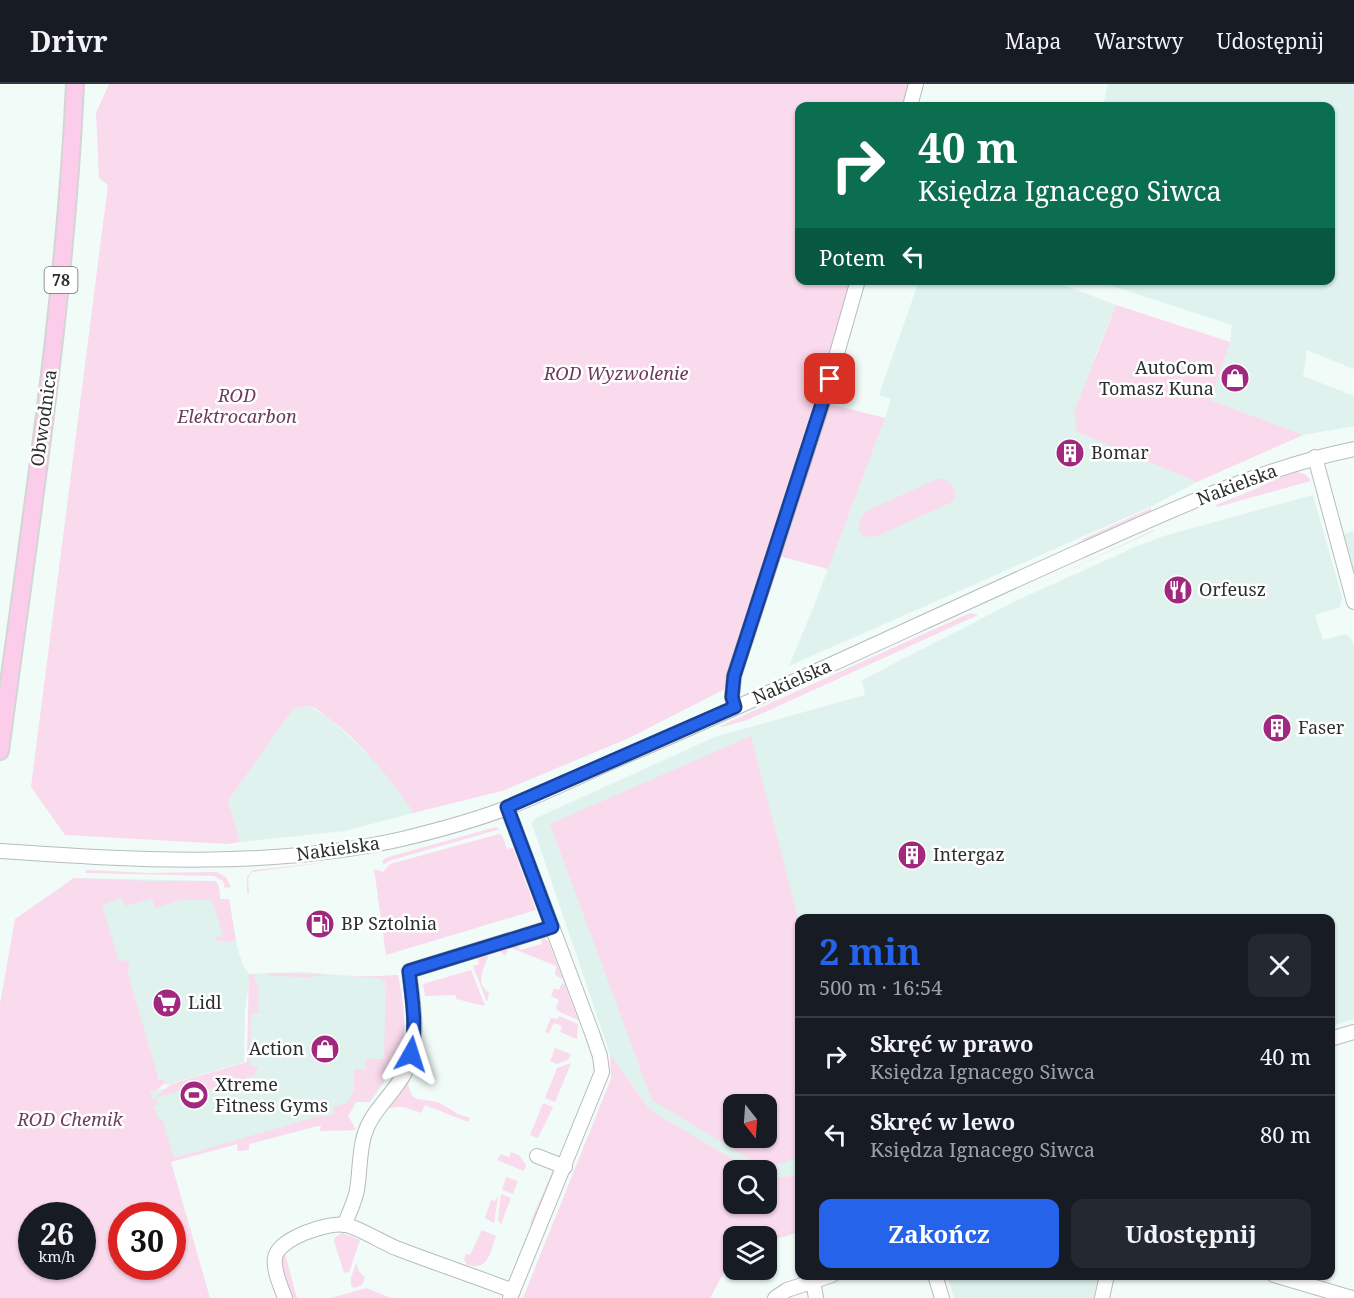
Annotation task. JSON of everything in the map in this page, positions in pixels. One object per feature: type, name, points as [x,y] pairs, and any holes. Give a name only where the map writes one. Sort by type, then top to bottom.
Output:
[{"type":"main road","name":"Obwodnica","points":[[0,751],[54,341],[63,258],[75,84]]},
{"type":"street","points":[[910,102],[916,84]]},
{"type":"street","points":[[735,707],[732,697],[734,676],[820,410],[857,285]]},
{"type":"street","name":"Nakielska","points":[[0,851],[198,860],[295,856],[404,838],[454,825],[507,807],[735,707],[1167,512],[1263,474],[1315,457],[1354,449]]},
{"type":"street","points":[[1315,457],[1354,602]]},
{"type":"street","points":[[285,1298],[274,1260],[283,1244],[299,1235],[344,1225],[512,1295],[602,1072],[600,1056],[507,807]]},
{"type":"street","points":[[344,1225],[357,1192],[365,1135],[374,1113],[404,1074],[411,1054],[414,1015],[409,971],[552,927]]},
{"type":"street","points":[[1335,1038],[1354,1032]]},
{"type":"street","points":[[537,1156],[565,1167]]},
{"type":"street","points":[[775,1298],[787,1290],[816,1280]]},
{"type":"street","points":[[937,1280],[942,1298]]},
{"type":"street","points":[[1102,1298],[1106,1280]]},
{"type":"street","points":[[1291,1280],[1352,1298]]},
{"type":"street","points":[[813,1281],[816,1298]]},
{"type":"shaded area","points":[[1108,84],[1354,84],[1354,369],[1307,350],[1303,376],[1354,396],[1354,426],[1303,435],[1210,400],[1230,342],[1232,325],[1109,285],[1335,285],[1335,102],[1104,102]]},
{"type":"shaded area","points":[[918,285],[1064,285],[1116,305],[1096,353],[1077,432],[1197,482],[1152,506],[789,666],[885,418],[891,399],[879,395]]},
{"type":"shaded area","points":[[1313,495],[1342,597],[1340,607],[1315,615],[1323,640],[1346,634],[1354,645],[1354,1019],[1335,1025],[1335,914],[795,914],[795,1176],[777,1178],[777,1160],[734,1160],[650,1110],[610,1054],[532,824],[536,818],[715,737],[865,695],[862,680],[1018,600],[1164,536]]},
{"type":"shaded area","points":[[1354,531],[1354,573],[1344,534]]},
{"type":"shaded area","points":[[309,706],[329,718],[376,762],[408,803],[413,813],[345,831],[240,842],[228,801],[294,708]]},
{"type":"shaded area","points":[[74,878],[216,881],[220,899],[229,899],[237,947],[243,965],[249,974],[302,972],[363,977],[398,975],[404,1017],[404,1038],[400,1054],[391,1073],[370,1102],[356,1102],[348,1116],[356,1130],[320,1131],[321,1125],[249,1144],[249,1150],[238,1151],[237,1144],[170,1162],[150,1091],[247,1076],[249,984],[245,1009],[244,1062],[166,1085],[164,1079],[160,1080]]},
{"type":"shaded area","points":[[949,1280],[1098,1280],[1094,1298],[954,1298]]},
{"type":"green space","name":"ROD Wyzwolenie","points":[[109,84],[910,84],[905,102],[795,102],[795,285],[851,285],[725,689],[629,738],[502,791],[413,813],[377,764],[348,734],[315,708],[309,706],[294,708],[228,801],[240,842],[227,844],[65,835],[31,787],[108,185],[99,178],[96,113]]},
{"type":"green space","points":[[1116,305],[1230,342],[1210,400],[1303,435],[1197,482],[1077,432],[1074,412]]},
{"type":"green space","points":[[830,404],[885,418],[828,569],[779,556]]},
{"type":"green space","points":[[1297,472],[1305,474],[1311,481],[1217,507],[1216,505],[1277,478]]},
{"type":"green space","points":[[939,478],[947,481],[955,490],[952,502],[877,536],[870,537],[861,533],[860,520],[867,511]]},
{"type":"green space","points":[[1151,508],[1151,511],[1081,540]]},
{"type":"green space","points":[[1154,530],[1154,531],[1043,582]]},
{"type":"green space","points":[[970,613],[978,615],[750,719],[720,726]]},
{"type":"green space","points":[[751,736],[797,914],[795,914],[795,1158],[777,1164],[777,1160],[752,1160],[732,1148],[777,1148],[777,1094],[723,1094],[723,1143],[652,1100],[550,824]]},
{"type":"green space","points":[[496,827],[500,829],[384,864],[382,862],[385,858]]},
{"type":"green space","points":[[502,835],[507,849],[513,848],[536,910],[386,955],[374,869],[383,872],[390,864]]},
{"type":"green space","points":[[330,862],[252,872],[248,878],[249,893],[247,893],[247,877],[253,870]]},
{"type":"green space","points":[[86,870],[149,873],[216,872],[226,877],[231,887],[225,888],[223,881],[214,876],[86,873]]},
{"type":"green space","name":"ROD Chemik","points":[[74,878],[216,881],[220,899],[229,899],[236,941],[216,941],[215,938],[223,935],[212,900],[181,900],[155,908],[152,898],[125,906],[122,898],[102,905],[119,962],[127,960],[130,969],[127,971],[159,1080],[164,1079],[165,1083],[157,1090],[150,1091],[153,1100],[171,1084],[247,1062],[249,974],[253,974],[259,989],[258,1009],[260,1013],[251,1013],[250,1066],[258,1067],[254,1076],[205,1090],[203,1084],[156,1098],[158,1105],[154,1106],[158,1119],[162,1119],[174,1158],[323,1115],[324,1117],[335,1114],[333,1107],[347,1103],[354,1091],[354,1069],[366,1070],[366,1059],[384,1059],[386,982],[379,978],[332,975],[398,975],[404,1012],[404,1037],[397,1061],[370,1102],[356,1102],[348,1116],[356,1130],[320,1131],[321,1125],[249,1144],[249,1150],[238,1151],[237,1144],[171,1162],[182,1202],[108,1202],[108,1280],[186,1280],[186,1214],[210,1298],[0,1298],[0,1004],[15,919]]},
{"type":"green space","points":[[541,938],[548,941],[563,979],[555,975],[556,966],[509,947],[505,956],[499,950],[517,941],[520,950],[542,944]]},
{"type":"green space","points":[[485,953],[488,957],[482,971],[481,981],[489,993],[487,1002],[473,966],[479,964],[476,955]]},
{"type":"green space","points":[[471,970],[485,1006],[456,999],[456,995],[425,996],[423,984]]},
{"type":"green space","points":[[266,973],[282,973],[330,975],[271,976]]},
{"type":"green space","points":[[562,983],[565,985],[578,1020],[556,1008],[559,1000],[551,996],[554,988],[559,990]]},
{"type":"green space","points":[[559,1016],[578,1024],[577,1039],[560,1032],[562,1026],[554,1023],[549,1033],[545,1032],[551,1018],[558,1019]]},
{"type":"green space","points":[[555,1048],[571,1054],[568,1060],[557,1064],[550,1061]]},
{"type":"green space","points":[[420,1054],[408,1085],[412,1096],[438,1102],[470,1118],[468,1122],[425,1105],[421,1113],[399,1107],[385,1111],[408,1077]]},
{"type":"green space","points":[[610,1054],[650,1110],[734,1160],[723,1160],[723,1214],[777,1214],[777,1178],[795,1176],[795,1233],[777,1239],[777,1226],[723,1226],[723,1274],[710,1298],[523,1298],[611,1079]]},
{"type":"green space","points":[[571,1063],[555,1102],[545,1098],[557,1068]]},
{"type":"green space","points":[[543,1103],[553,1107],[538,1138],[530,1135]]},
{"type":"green space","points":[[511,1152],[519,1155],[526,1165],[524,1171],[497,1160],[501,1154],[509,1157]]},
{"type":"green space","points":[[553,1170],[555,1175],[534,1225],[530,1223]]},
{"type":"green space","points":[[506,1177],[518,1181],[513,1194],[502,1190]]},
{"type":"green space","points":[[501,1194],[511,1198],[501,1224],[498,1220]]},
{"type":"green space","points":[[498,1196],[494,1223],[485,1218],[491,1200],[495,1201]]},
{"type":"green space","points":[[482,1230],[496,1236],[488,1259],[480,1265],[467,1265],[464,1259],[466,1254],[470,1255]]},
{"type":"green space","points":[[342,1233],[360,1240],[349,1272],[344,1273],[334,1241],[335,1237]]},
{"type":"green space","points":[[284,1250],[297,1298],[289,1298],[279,1263]]},
{"type":"green space","points":[[356,1263],[365,1278],[362,1285],[354,1288],[351,1286],[351,1278]]},
{"type":"green space","points":[[366,1288],[391,1298],[331,1298]]},
{"type":"place","name":"AutoCom Tomasz Kuna","points":[[1235,378]]},
{"type":"place","name":"Bomar","points":[[1070,453]]},
{"type":"place","name":"Orfeusz","points":[[1178,590]]},
{"type":"place","name":"Faser","points":[[1277,728]]},
{"type":"place","name":"Intergaz","points":[[912,855]]},
{"type":"place","name":"BP Sztolnia","points":[[320,924]]},
{"type":"place","name":"Lidl","points":[[167,1003]]},
{"type":"place","name":"Action","points":[[325,1049]]},
{"type":"place","name":"Xtreme Fitness Gyms","points":[[194,1095]]},
{"type":"route","points":[[411,1054],[414,1015],[409,971],[552,927],[507,807],[735,707],[732,697],[734,676],[830,379]]},
{"type":"park label","name":"ROD Elektrocarbon","points":[[237,406]]}]
